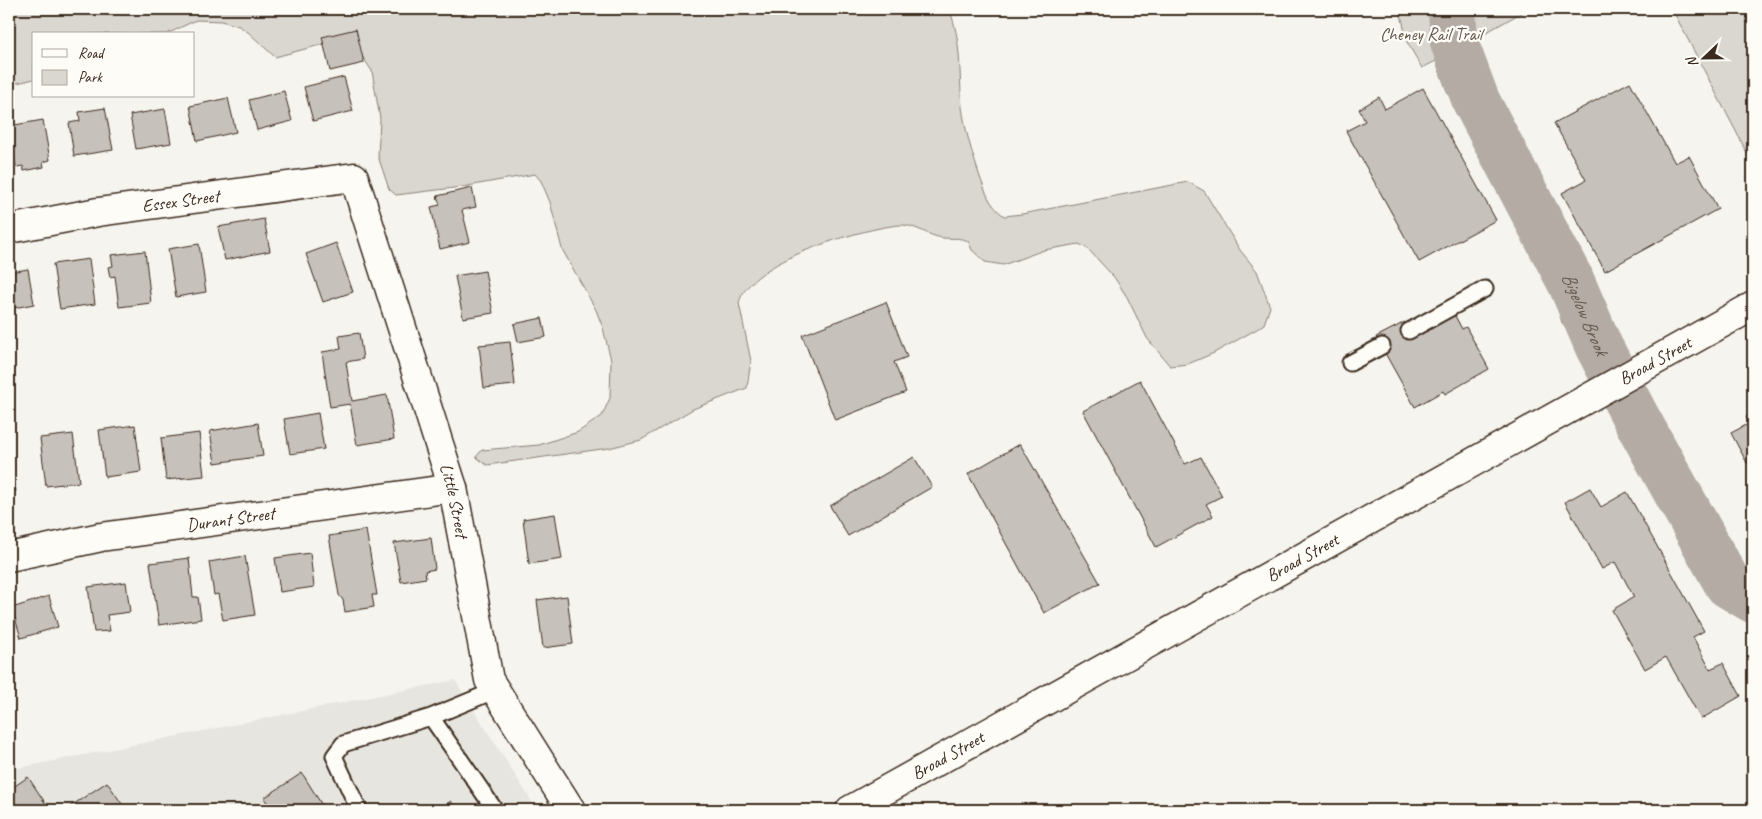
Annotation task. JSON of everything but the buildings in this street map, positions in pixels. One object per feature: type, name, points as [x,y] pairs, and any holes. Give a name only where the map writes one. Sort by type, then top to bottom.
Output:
[{"type":"street","name":"Essex Street","points":[[9,229],[98,212],[354,177]]},
{"type":"street","name":"Little Street","points":[[354,177],[453,488],[489,680],[571,810]]},
{"type":"street","name":"Broad Street","points":[[850,810],[1753,306]]},
{"type":"street","name":"Durant Street","points":[[9,557],[101,537],[453,488]]},
{"type":"lane","points":[[1409,331],[1485,289]]},
{"type":"lane","points":[[1350,363],[1382,346]]},
{"type":"lane","points":[[359,810],[334,756],[343,744],[430,717],[496,690]]},
{"type":"lane","points":[[430,717],[495,810]]},
{"type":"path","points":[[1752,9],[1750,67],[1753,83]]},
{"type":"shaded area","points":[[455,680],[537,810],[9,810],[9,770]]},
{"type":"green space","points":[[9,9],[949,9],[958,45],[962,107],[967,133],[976,166],[986,192],[999,212],[1004,216],[1022,214],[1188,182],[1204,191],[1240,250],[1257,271],[1270,307],[1264,324],[1257,329],[1214,353],[1188,364],[1170,366],[1147,338],[1127,297],[1114,277],[1088,249],[1079,244],[1044,250],[1003,265],[985,262],[972,250],[968,241],[965,240],[937,237],[905,225],[881,228],[834,240],[783,261],[762,274],[747,288],[739,303],[751,361],[747,388],[693,409],[641,440],[609,448],[487,465],[476,457],[482,450],[539,445],[578,432],[602,416],[610,398],[611,360],[603,328],[596,310],[562,249],[550,202],[541,181],[535,174],[462,187],[396,195],[389,189],[378,156],[380,119],[372,71],[362,56],[339,40],[275,57],[239,26],[221,21],[196,20],[171,32],[32,32],[32,79],[9,85]]},
{"type":"green space","name":"Cheney Rail Trail","points":[[1400,9],[1528,9],[1476,38],[1514,136],[1568,234],[1591,269],[1601,303],[1581,328],[1569,330],[1562,323],[1555,299],[1446,89],[1436,61],[1422,68],[1407,42]]},
{"type":"green space","points":[[1672,9],[1753,9],[1753,164]]},
{"type":"green space","points":[[1753,568],[1753,609],[1736,578]]},
{"type":"waterway","name":"Bigelow Brook","points":[[1452,9],[1454,42],[1476,101],[1571,282],[1599,347],[1728,584],[1753,599]]}]
